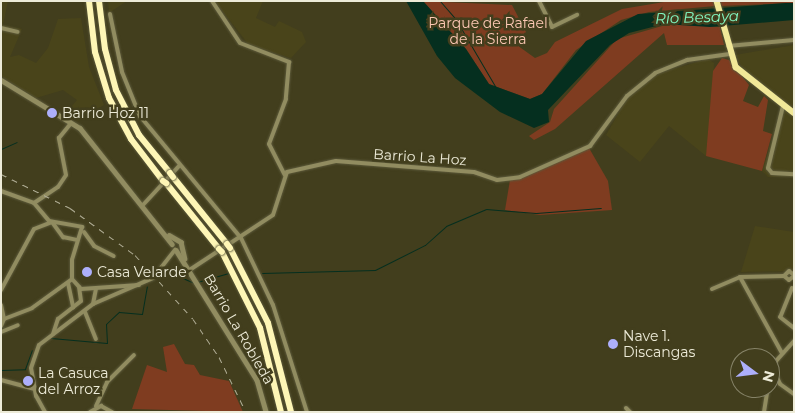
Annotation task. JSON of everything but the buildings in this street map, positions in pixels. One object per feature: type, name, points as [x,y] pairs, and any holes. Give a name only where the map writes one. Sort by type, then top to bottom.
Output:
[{"type":"highway","points":[[100,1],[102,32],[111,73],[127,112],[171,175],[228,246],[268,322],[291,412]]},
{"type":"highway","points":[[717,1],[730,54],[749,81],[794,113]]},
{"type":"highway","points":[[88,3],[95,52],[110,98],[131,139],[220,250],[260,328],[281,412]]},
{"type":"street","points":[[191,270],[273,215],[284,174],[269,144],[286,99],[289,62],[240,43],[212,1]]},
{"type":"street","points":[[539,1],[552,26],[577,15]]},
{"type":"street","points":[[110,14],[128,92],[151,132],[179,166],[206,190],[241,238],[273,305],[307,412]]},
{"type":"street","points":[[1,28],[18,32]]},
{"type":"street","points":[[728,44],[794,40]]},
{"type":"street","name":"Barrio La Hoz","points":[[284,174],[336,161],[393,168],[434,167],[508,180],[583,150],[602,134],[627,96],[655,73],[688,60],[730,54]]},
{"type":"street","points":[[1,80],[84,132],[142,206],[182,247]]},
{"type":"street","points":[[783,106],[768,168],[772,173],[794,174]]},
{"type":"street","points":[[34,203],[58,187],[66,175],[59,138],[71,123]]},
{"type":"street","points":[[142,206],[179,166]]},
{"type":"street","points":[[1,191],[34,203],[63,236],[77,240]]},
{"type":"street","points":[[1,290],[23,242],[34,229],[52,222],[81,226],[94,246],[114,256]]},
{"type":"street","points":[[4,319],[32,308],[72,279],[77,240],[84,232]]},
{"type":"street","points":[[168,234],[174,247]]},
{"type":"street","points":[[45,412],[34,389],[32,360],[53,334],[85,312],[93,304],[139,285],[160,272],[176,240]]},
{"type":"street","points":[[174,247],[182,247]]},
{"type":"street","name":"Barrio La Robleda","points":[[174,247],[198,280],[257,380],[266,412]]},
{"type":"street","name":"Barrio La Robleda","points":[[182,247],[185,261]]},
{"type":"street","points":[[784,276],[789,271],[794,276],[790,280]]},
{"type":"street","points":[[712,289],[740,277],[784,276],[790,280],[793,289],[780,317],[794,328]]},
{"type":"street","points":[[740,277],[782,353]]},
{"type":"street","points":[[72,279],[87,292],[118,283],[139,285]]},
{"type":"street","points":[[68,283],[73,307]]},
{"type":"street","points":[[53,334],[56,321],[81,300],[80,287]]},
{"type":"street","points":[[93,304],[96,289]]},
{"type":"street","points":[[1,304],[4,319],[1,326]]},
{"type":"street","points":[[85,312],[96,339]]},
{"type":"street","points":[[1,332],[18,325]]},
{"type":"street","points":[[780,358],[794,340]]},
{"type":"street","points":[[90,412],[96,406],[107,382],[134,355]]},
{"type":"street","points":[[1,380],[34,389]]},
{"type":"street","points":[[780,384],[794,394]]},
{"type":"street","points":[[764,412],[766,398]]},
{"type":"street","points":[[96,406],[112,412]]},
{"type":"street","points":[[626,408],[630,412]]},
{"type":"shaded area","points":[[1,1],[8,1],[3,25],[22,29],[10,57],[19,55],[36,63],[48,48],[58,19],[81,18],[89,67],[104,105],[78,121],[64,115],[77,100],[63,90],[36,98],[1,76]]},
{"type":"shaded area","points":[[108,1],[127,1],[109,13]]},
{"type":"shaded area","points":[[215,1],[263,1],[256,18],[275,27],[279,21],[302,32],[306,42],[291,58],[248,44]]},
{"type":"shaded area","points":[[794,45],[794,177],[768,177],[762,171],[784,102],[745,72],[735,55]]},
{"type":"shaded area","points":[[708,59],[714,63],[712,124],[706,156],[669,126],[640,162],[606,135],[628,97],[656,74]]},
{"type":"shaded area","points":[[755,226],[794,232],[794,271],[741,272]]},
{"type":"green space","name":"Parque de Rafael de la Sierra","points":[[423,1],[512,5],[526,32],[514,43],[535,58],[547,53],[555,42],[622,9],[670,1],[713,1],[715,6],[649,12],[621,20],[576,50],[542,94],[530,99],[489,84],[466,49]]},
{"type":"green space","points":[[719,1],[794,1],[794,3],[720,6]]},
{"type":"green space","points":[[669,24],[720,27],[724,45],[667,45],[664,33],[555,129],[534,140],[529,136],[550,122],[554,109],[617,39]]},
{"type":"green space","points":[[722,58],[729,60],[749,85],[743,101],[758,107],[764,96],[768,100],[763,131],[772,134],[762,171],[706,156],[713,71]]},
{"type":"green space","points":[[589,148],[608,181],[612,210],[540,215],[505,210],[510,180]]},
{"type":"green space","points":[[174,344],[185,364],[194,365],[200,375],[229,381],[243,412],[132,409],[147,365],[167,372],[163,347]]},
{"type":"water","name":"Río Besaya","points":[[406,1],[423,1],[466,49],[489,84],[530,99],[542,94],[586,41],[638,14],[794,3],[794,20],[710,27],[664,24],[629,33],[610,45],[548,110],[549,122],[534,128],[500,112],[455,78],[437,56]]},
{"type":"waterway","points":[[440,1],[455,18],[496,88]]},
{"type":"waterway","points":[[1,149],[17,142]]},
{"type":"waterway","points":[[262,273],[375,270],[425,245],[446,226],[486,209],[536,213],[601,208]]},
{"type":"waterway","points":[[161,276],[166,271],[194,283]]},
{"type":"waterway","points":[[197,282],[228,273]]},
{"type":"waterway","points":[[51,338],[107,343],[106,324],[119,312],[142,314],[147,286]]},
{"type":"waterway","points":[[1,370],[25,369],[32,350]]},
{"type":"railway","points":[[1,174],[70,208],[135,255],[193,319],[219,357],[246,412]]},
{"type":"place","name":"Barrio Hoz 11","points":[[52,113]]},
{"type":"place","name":"Casa Velarde","points":[[87,272]]},
{"type":"place","name":"Nave 1. Discangas","points":[[613,344]]},
{"type":"place","name":"La Casuca del Arroz","points":[[28,381]]}]
